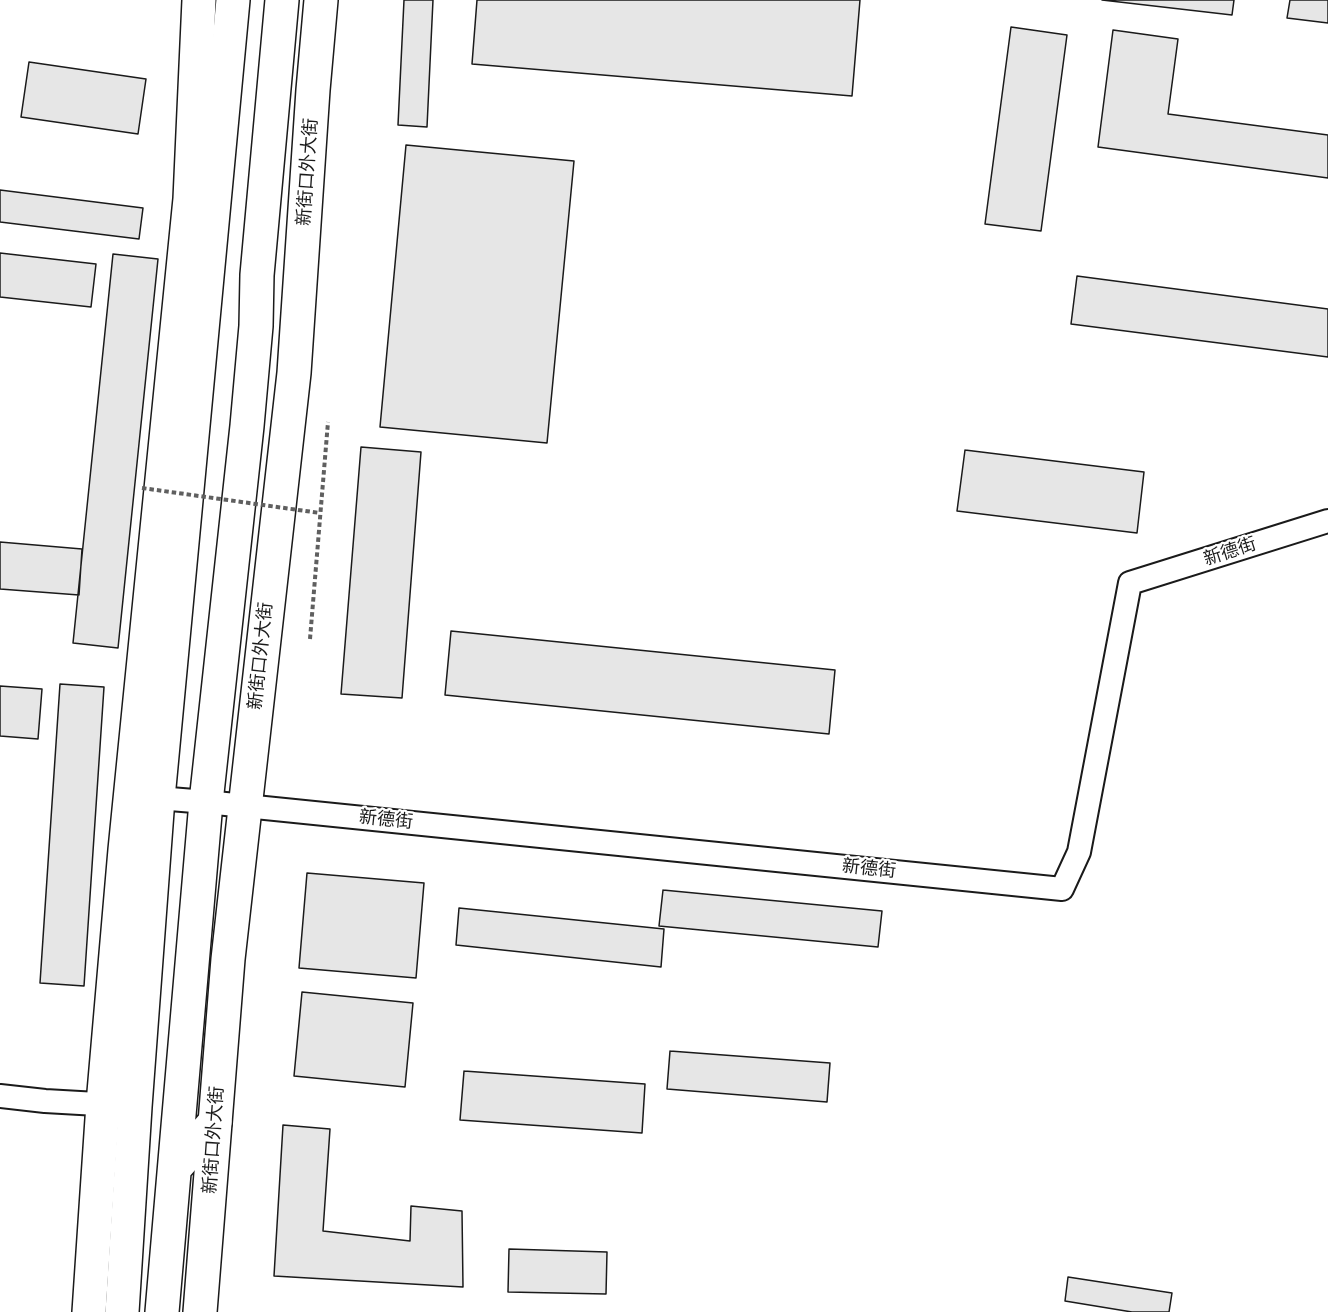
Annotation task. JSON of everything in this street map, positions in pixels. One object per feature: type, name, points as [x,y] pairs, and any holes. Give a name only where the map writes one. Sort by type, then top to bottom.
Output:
[{"type":"main road","points":[[89,1312],[103,1104],[125,850],[190,199],[199,0]]},
{"type":"main road","points":[[122,1312],[158,798],[233,0]]},
{"type":"main road","name":"新街口外大街","points":[[162,1312],[206,802],[247,426],[256,326],[257,275],[282,0]]},
{"type":"main road","name":"新街口外大街","points":[[200,1312],[228,959],[294,372],[321,0]]},
{"type":"main road","points":[[175,1168],[215,1122]]},
{"type":"street","name":"新德街","points":[[158,798],[1062,889],[1079,852],[1130,584],[1328,520]]},
{"type":"street","points":[[0,1096],[135,1107]]},
{"type":"path","points":[[310,639],[328,422]]},
{"type":"path","points":[[142,488],[320,513]]},
{"type":"building","points":[[404,0],[433,0],[427,127],[398,125]]},
{"type":"building","points":[[477,0],[860,0],[852,96],[472,64]]},
{"type":"building","points":[[1102,0],[1234,0],[1232,15]]},
{"type":"building","points":[[1290,0],[1328,0],[1328,23],[1287,18]]},
{"type":"building","points":[[1011,27],[1067,35],[1041,231],[985,224]]},
{"type":"building","points":[[1113,30],[1178,39],[1168,114],[1328,135],[1328,178],[1098,147]]},
{"type":"building","points":[[29,62],[146,79],[138,134],[21,117]]},
{"type":"building","points":[[406,145],[574,161],[547,443],[380,427]]},
{"type":"building","points":[[0,190],[143,208],[139,239],[0,222]]},
{"type":"building","points":[[0,253],[96,264],[91,307],[0,297]]},
{"type":"building","points":[[113,254],[158,259],[118,648],[73,643]]},
{"type":"building","points":[[1077,276],[1328,309],[1328,357],[1071,324]]},
{"type":"building","points":[[361,447],[421,452],[402,698],[341,694]]},
{"type":"building","points":[[965,450],[1144,472],[1137,533],[957,511]]},
{"type":"building","points":[[0,542],[82,549],[79,595],[0,589]]},
{"type":"building","points":[[451,631],[835,670],[829,734],[445,695]]},
{"type":"building","points":[[60,684],[104,687],[84,986],[40,983]]},
{"type":"building","points":[[0,686],[42,689],[38,739],[0,736]]},
{"type":"building","points":[[307,873],[424,883],[416,978],[299,968]]},
{"type":"building","points":[[663,890],[882,911],[878,947],[659,926]]},
{"type":"building","points":[[459,908],[664,929],[661,967],[456,945]]},
{"type":"building","points":[[302,992],[413,1003],[405,1087],[294,1076]]},
{"type":"building","points":[[670,1051],[830,1063],[827,1102],[667,1089]]},
{"type":"building","points":[[464,1071],[645,1084],[642,1133],[460,1120]]},
{"type":"building","points":[[283,1125],[330,1129],[323,1231],[410,1241],[411,1206],[462,1211],[463,1287],[274,1276]]},
{"type":"building","points":[[509,1249],[607,1252],[606,1294],[508,1292]]},
{"type":"building","points":[[1068,1277],[1172,1293],[1169,1312],[1132,1312],[1065,1301]]}]
